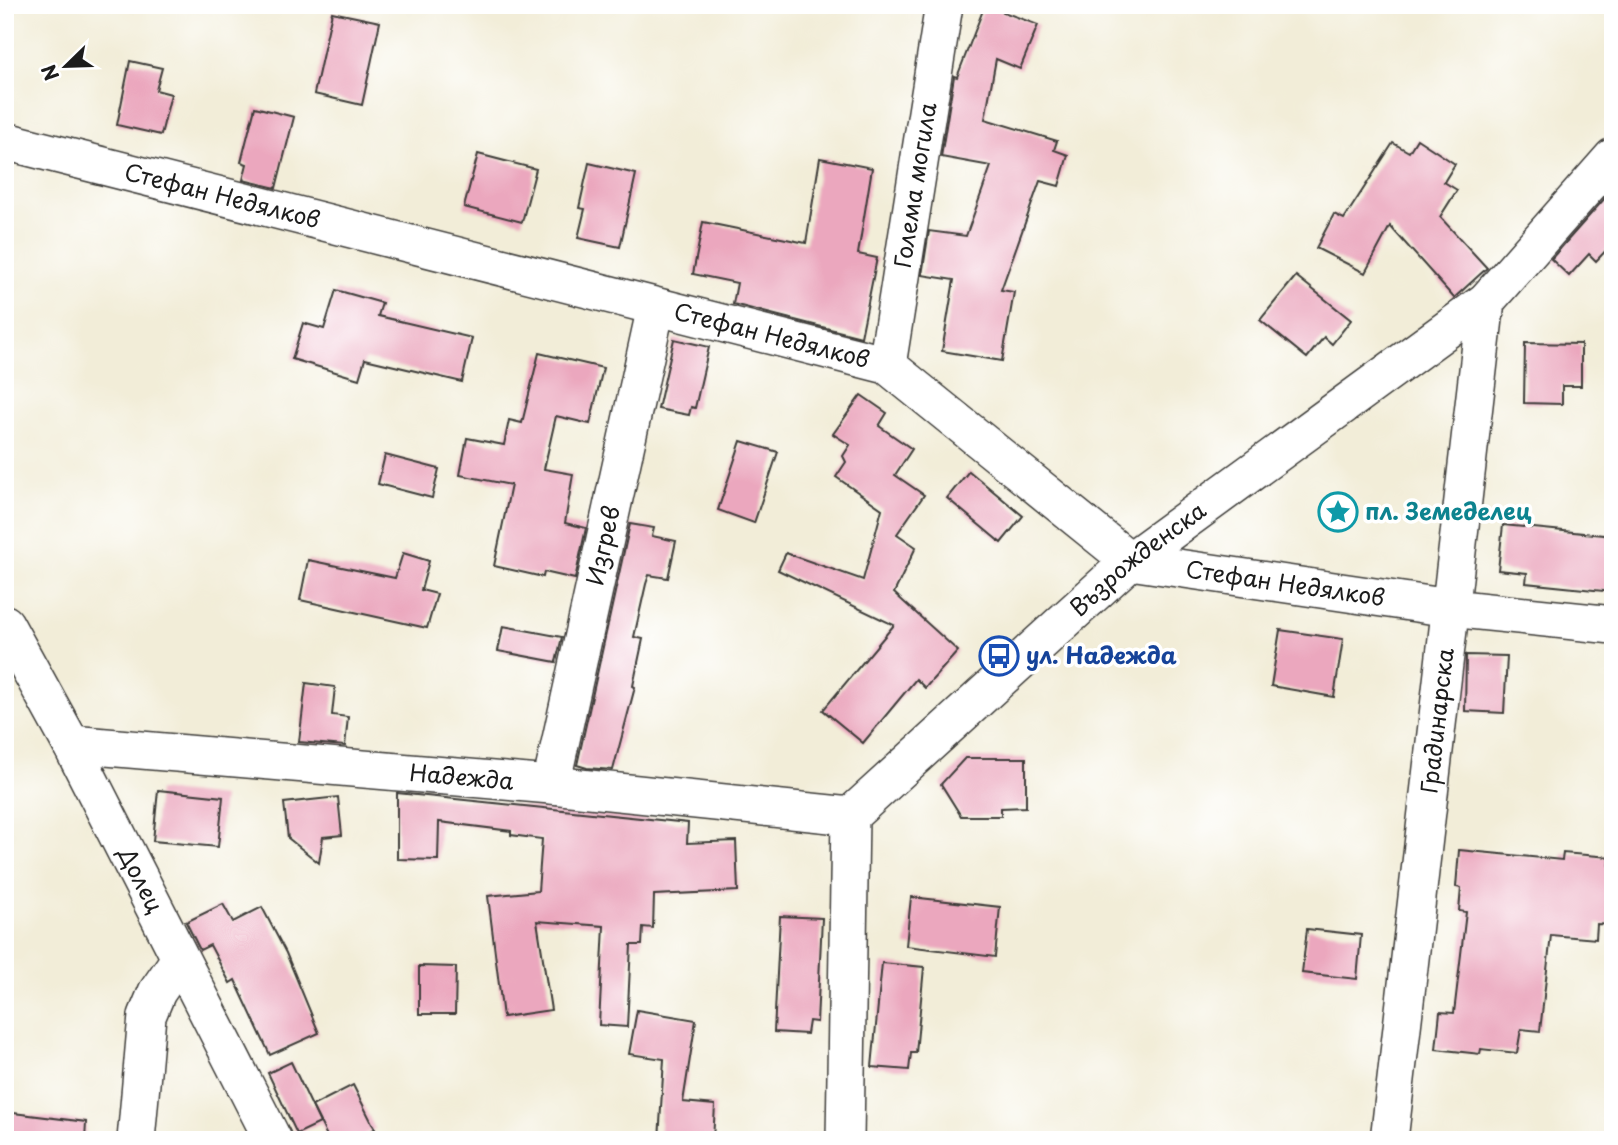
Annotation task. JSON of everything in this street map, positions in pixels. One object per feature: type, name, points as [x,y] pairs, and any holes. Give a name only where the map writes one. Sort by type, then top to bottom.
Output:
[{"type":"street","name":"Голема могила","points":[[887,365],[944,5]]},
{"type":"street","name":"Стефан Недялков","points":[[5,141],[887,365],[1130,561],[1450,608],[1613,625]]},
{"type":"street","name":"Възрожденска","points":[[850,816],[1130,561],[1486,301],[1613,157]]},
{"type":"street","name":"Градинарска","points":[[1388,1140],[1486,301]]},
{"type":"street","name":"Изгрев","points":[[551,785],[656,307]]},
{"type":"street","name":"Долец","points":[[5,624],[71,744],[273,1140]]},
{"type":"street","name":"Надежда","points":[[71,744],[551,785],[850,816]]},
{"type":"street","points":[[845,1140],[850,816]]},
{"type":"street","points":[[136,1140],[147,1016],[157,992],[179,960]]},
{"type":"building","points":[[985,5],[1038,25],[1020,69],[996,59],[985,119],[1057,141],[1054,150],[1068,155],[1059,186],[1040,181],[1001,290],[1014,292],[1002,361],[942,351],[954,280],[922,275],[929,231],[966,236],[991,166],[941,157],[954,76],[957,77]]},
{"type":"building","points":[[332,12],[380,22],[362,105],[314,94]]},
{"type":"building","points":[[130,61],[162,68],[156,90],[171,94],[161,135],[117,125]]},
{"type":"building","points":[[255,107],[294,117],[276,188],[243,180],[247,164],[241,162]]},
{"type":"building","points":[[1417,139],[1455,164],[1444,182],[1457,190],[1440,217],[1487,268],[1454,298],[1390,226],[1365,273],[1316,248],[1334,214],[1344,219],[1393,143],[1409,152]]},
{"type":"building","points":[[478,154],[536,169],[522,222],[464,207]]},
{"type":"building","points":[[820,158],[872,168],[858,254],[877,258],[861,337],[733,304],[737,283],[693,274],[703,222],[806,243]]},
{"type":"building","points":[[589,163],[636,174],[620,247],[578,238],[585,209],[579,208]]},
{"type":"building","points":[[1613,189],[1613,243],[1596,261],[1589,254],[1569,276],[1551,259]]},
{"type":"building","points":[[1296,276],[1351,320],[1332,344],[1324,337],[1307,358],[1260,320]]},
{"type":"building","points":[[336,290],[382,303],[378,316],[472,338],[462,382],[365,359],[359,379],[292,359],[303,323],[324,329]]},
{"type":"building","points":[[674,339],[709,347],[695,408],[691,407],[689,415],[658,409]]},
{"type":"building","points":[[1525,343],[1581,344],[1581,386],[1562,386],[1562,404],[1524,403]]},
{"type":"building","points":[[539,353],[603,368],[590,424],[556,416],[544,469],[573,474],[565,523],[586,528],[575,579],[544,572],[543,577],[494,566],[511,485],[460,475],[467,438],[504,445],[509,420],[522,423]]},
{"type":"building","points":[[861,395],[887,413],[879,426],[912,449],[895,475],[924,495],[897,534],[916,547],[894,593],[958,651],[925,688],[916,679],[863,743],[823,710],[894,625],[778,570],[786,553],[863,580],[882,509],[836,477],[846,462],[843,456],[850,445],[833,434]]},
{"type":"building","points":[[741,441],[778,452],[754,523],[718,510]]},
{"type":"building","points":[[385,455],[439,469],[432,498],[378,484]]},
{"type":"building","points":[[969,471],[1023,516],[1001,543],[947,498]]},
{"type":"building","points":[[630,524],[654,528],[652,536],[676,541],[668,578],[649,575],[646,584],[634,637],[643,639],[633,686],[635,687],[613,770],[587,768],[577,765]]},
{"type":"building","points":[[1503,525],[1613,536],[1613,592],[1526,583],[1527,573],[1498,570]]},
{"type":"building","points":[[403,553],[429,561],[421,590],[437,594],[427,628],[300,600],[308,560],[395,578]]},
{"type":"building","points":[[503,626],[562,637],[556,662],[498,651]]},
{"type":"building","points":[[1280,630],[1343,639],[1334,697],[1271,686]]},
{"type":"building","points":[[1466,655],[1507,656],[1504,713],[1465,711]]},
{"type":"building","points":[[306,683],[335,687],[332,715],[348,717],[345,746],[299,742]]},
{"type":"building","points":[[965,758],[1026,758],[1026,807],[1001,808],[1001,816],[961,816],[941,784]]},
{"type":"building","points":[[158,790],[223,797],[218,847],[153,841]]},
{"type":"building","points":[[397,793],[688,823],[687,843],[736,841],[738,891],[654,895],[653,928],[643,927],[642,945],[631,945],[627,1027],[599,1025],[604,926],[537,921],[551,1010],[503,1017],[488,896],[538,891],[542,839],[511,835],[511,831],[439,822],[438,860],[397,859]]},
{"type":"building","points":[[338,797],[342,835],[323,837],[319,863],[288,838],[284,803]]},
{"type":"building","points":[[1459,850],[1562,860],[1563,853],[1610,857],[1613,925],[1597,924],[1596,939],[1551,935],[1540,1031],[1521,1029],[1517,1053],[1481,1049],[1480,1054],[1436,1049],[1440,1012],[1454,1013],[1466,912],[1459,911],[1461,888],[1456,887]]},
{"type":"building","points":[[911,897],[1000,907],[995,957],[906,946]]},
{"type":"building","points":[[223,904],[233,922],[262,907],[286,953],[319,1033],[270,1055],[235,980],[230,983],[210,945],[200,950],[186,922]]},
{"type":"building","points":[[780,916],[822,918],[817,1022],[809,1021],[807,1034],[774,1032]]},
{"type":"building","points":[[1307,929],[1361,935],[1357,979],[1302,973]]},
{"type":"building","points":[[882,963],[924,967],[916,1053],[911,1053],[909,1070],[872,1067]]},
{"type":"building","points":[[419,966],[456,967],[455,1014],[419,1014]]},
{"type":"building","points":[[637,1010],[696,1020],[683,1102],[715,1105],[713,1140],[659,1140],[664,1059],[629,1054]]},
{"type":"building","points":[[291,1062],[320,1123],[297,1134],[268,1073]]},
{"type":"building","points":[[353,1085],[375,1129],[353,1140],[329,1140],[312,1106]]},
{"type":"building","points":[[5,1112],[86,1122],[85,1140],[5,1140]]},
{"type":"place","name":"пл. Земеделец","points":[[1338,512]]},
{"type":"place","name":"ул. Надежда","points":[[999,656]]}]
